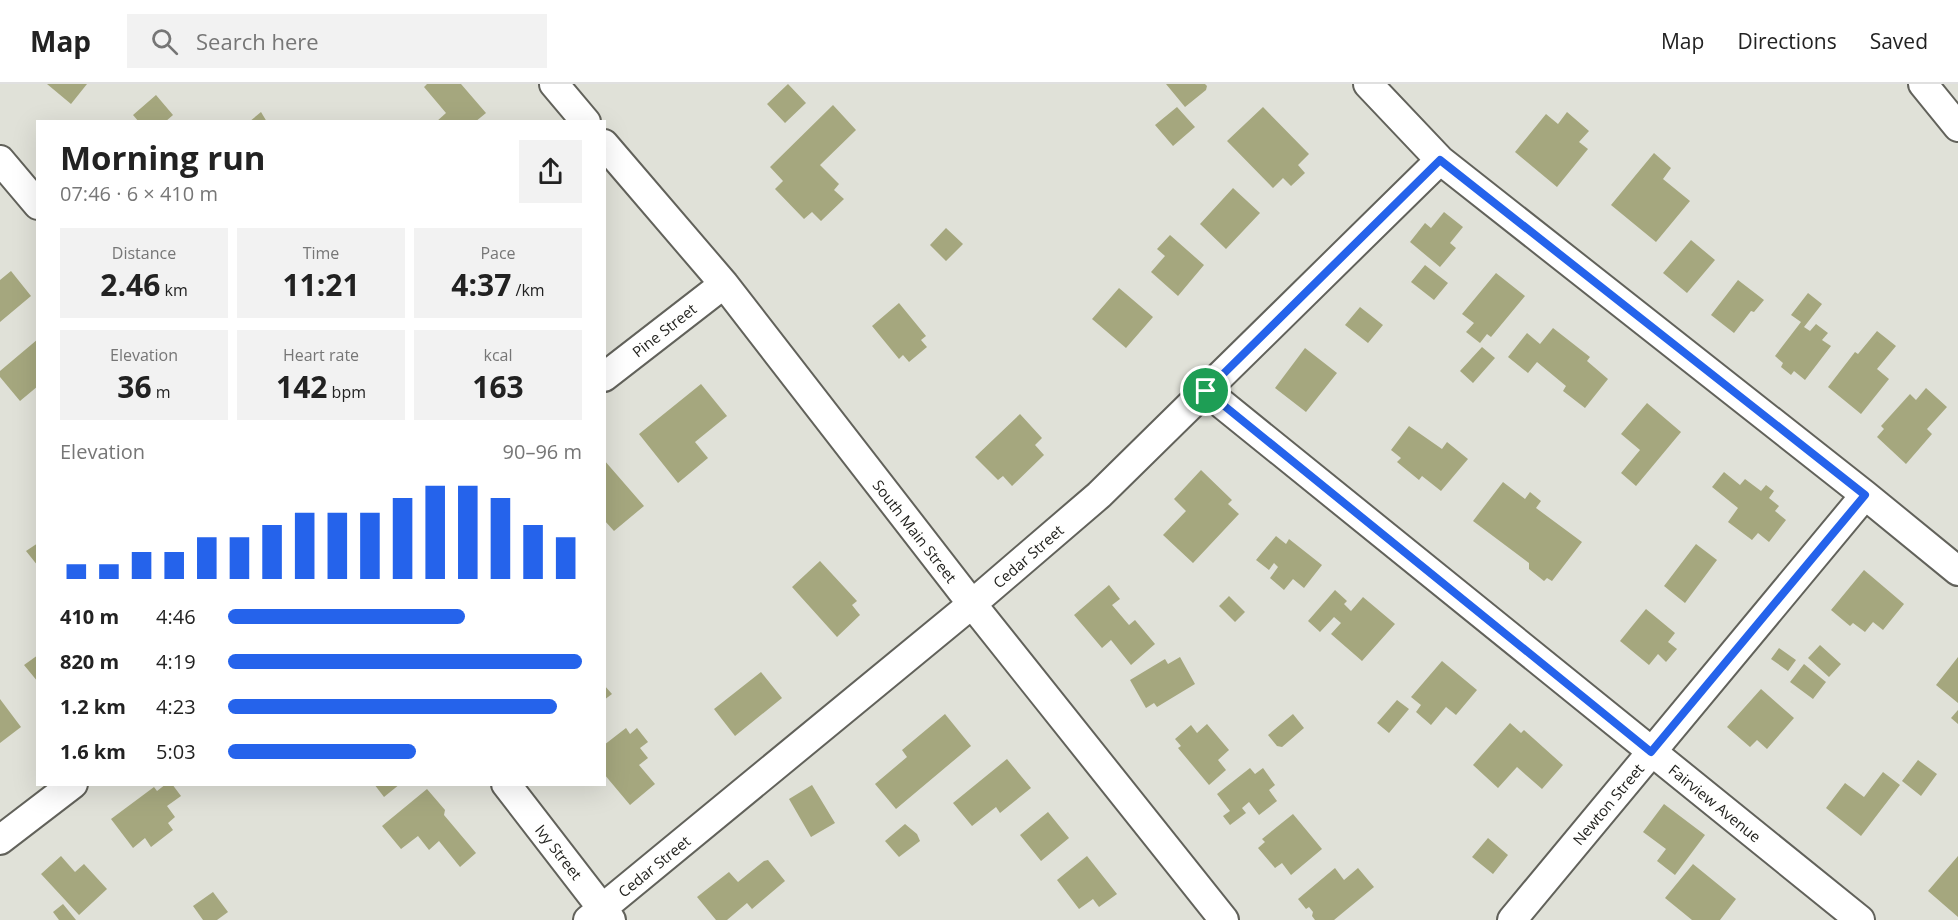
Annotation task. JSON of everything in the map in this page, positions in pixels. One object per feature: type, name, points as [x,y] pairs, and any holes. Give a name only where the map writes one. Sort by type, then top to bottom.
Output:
[{"type":"street","points":[[554,84],[583,120]]},
{"type":"street","points":[[1368,84],[1440,160],[1958,571]]},
{"type":"street","points":[[1923,84],[1958,128]]},
{"type":"street","name":"South Main Street","points":[[606,146],[724,284],[972,604],[1224,920]]},
{"type":"street","points":[[0,160],[36,203]]},
{"type":"street","name":"Cedar Street","points":[[601,916],[1099,495],[1440,160]]},
{"type":"street","name":"Pine Street","points":[[606,375],[724,284]]},
{"type":"street","name":"Fairview Avenue","points":[[1206,391],[1860,920]]},
{"type":"street","name":"Newton Street","points":[[1512,920],[1865,495]]},
{"type":"street","points":[[0,840],[71,786]]},
{"type":"street","name":"Ivy Street","points":[[507,786],[601,916]]},
{"type":"building","points":[[47,84],[87,84],[71,104]]},
{"type":"building","points":[[427,84],[461,84],[486,113],[477,120],[438,120],[446,113],[424,87]]},
{"type":"building","points":[[788,84],[806,103],[785,123],[767,104]]},
{"type":"building","points":[[1166,84],[1205,84],[1207,86],[1206,90],[1185,107]]},
{"type":"building","points":[[156,95],[173,115],[167,120],[137,120],[133,115]]},
{"type":"building","points":[[833,105],[856,130],[820,165],[839,184],[834,190],[844,199],[821,221],[812,212],[804,219],[775,189],[783,181],[770,167]]},
{"type":"building","points":[[1177,107],[1195,127],[1173,146],[1155,125]]},
{"type":"building","points":[[1263,107],[1309,154],[1298,165],[1305,173],[1291,186],[1283,178],[1273,188],[1227,141]]},
{"type":"building","points":[[261,112],[266,120],[251,120]]},
{"type":"building","points":[[1567,112],[1589,131],[1579,142],[1588,149],[1557,187],[1515,152],[1546,114],[1558,124]]},
{"type":"building","points":[[1654,153],[1671,168],[1663,179],[1690,201],[1656,242],[1611,205]]},
{"type":"building","points":[[1233,188],[1260,213],[1226,249],[1200,224]]},
{"type":"building","points":[[1444,212],[1463,227],[1450,243],[1456,248],[1440,267],[1410,242],[1425,223],[1431,228]]},
{"type":"building","points":[[946,228],[963,244],[946,261],[930,245]]},
{"type":"building","points":[[1170,235],[1204,265],[1178,296],[1151,272],[1165,256],[1157,249]]},
{"type":"building","points":[[1691,240],[1715,260],[1687,293],[1663,273]]},
{"type":"building","points":[[1425,265],[1448,283],[1434,300],[1411,282]]},
{"type":"building","points":[[11,271],[31,296],[0,322],[0,280]]},
{"type":"building","points":[[1496,273],[1525,296],[1491,337],[1487,334],[1480,343],[1466,332],[1474,323],[1462,314]]},
{"type":"building","points":[[1738,280],[1764,300],[1754,312],[1751,311],[1734,333],[1711,315]]},
{"type":"building","points":[[1119,288],[1153,317],[1126,348],[1092,319]]},
{"type":"building","points":[[1808,293],[1822,304],[1804,327],[1810,331],[1816,324],[1828,333],[1822,340],[1831,346],[1805,380],[1794,371],[1791,375],[1781,367],[1783,363],[1775,356],[1801,322],[1791,315]]},
{"type":"building","points":[[899,303],[926,336],[921,340],[927,347],[909,362],[903,355],[899,359],[872,326]]},
{"type":"building","points":[[1360,307],[1383,325],[1368,343],[1345,325]]},
{"type":"building","points":[[1553,328],[1590,357],[1587,361],[1608,379],[1585,408],[1563,391],[1566,386],[1537,362],[1528,373],[1508,357],[1527,333],[1540,344]]},
{"type":"building","points":[[1877,331],[1896,346],[1877,369],[1889,379],[1861,414],[1828,387],[1855,352],[1858,354]]},
{"type":"building","points":[[36,341],[36,388],[20,401],[0,377],[0,371]]},
{"type":"building","points":[[1482,347],[1495,358],[1473,383],[1460,371]]},
{"type":"building","points":[[1305,348],[1337,373],[1306,412],[1275,388]]},
{"type":"building","points":[[701,384],[727,416],[695,442],[708,458],[678,483],[639,434]]},
{"type":"building","points":[[1926,388],[1947,407],[1927,429],[1932,434],[1906,464],[1877,437],[1884,429],[1881,426],[1910,394],[1916,400]]},
{"type":"building","points":[[1647,403],[1681,432],[1636,486],[1621,473],[1640,450],[1621,434]]},
{"type":"building","points":[[1020,414],[1042,438],[1035,445],[1044,455],[1012,486],[1003,476],[998,480],[975,457]]},
{"type":"building","points":[[1409,426],[1442,449],[1447,442],[1468,459],[1441,491],[1422,476],[1419,480],[1397,462],[1401,458],[1391,450]]},
{"type":"building","points":[[606,462],[644,506],[614,531],[606,522]]},
{"type":"building","points":[[1201,470],[1232,500],[1228,504],[1239,514],[1193,563],[1163,535],[1186,511],[1174,499]]},
{"type":"building","points":[[1724,472],[1740,485],[1745,479],[1761,491],[1766,485],[1774,491],[1769,498],[1779,506],[1775,511],[1786,520],[1769,542],[1758,533],[1752,540],[1728,522],[1738,508],[1712,487]]},
{"type":"building","points":[[1503,482],[1525,499],[1530,492],[1541,501],[1536,508],[1582,542],[1552,581],[1547,578],[1544,581],[1529,569],[1529,563],[1473,521]]},
{"type":"building","points":[[1276,536],[1286,544],[1289,539],[1322,565],[1304,588],[1293,579],[1284,590],[1270,578],[1278,567],[1274,563],[1269,570],[1256,560]]},
{"type":"building","points":[[36,544],[36,564],[26,551]]},
{"type":"building","points":[[1696,544],[1717,560],[1685,603],[1664,586]]},
{"type":"building","points":[[820,561],[857,601],[852,605],[860,615],[837,637],[792,587]]},
{"type":"building","points":[[1864,570],[1904,604],[1883,630],[1873,622],[1865,632],[1853,623],[1850,626],[1831,610]]},
{"type":"building","points":[[1109,585],[1120,599],[1112,605],[1129,625],[1135,620],[1155,644],[1131,665],[1111,640],[1102,648],[1074,615]]},
{"type":"building","points":[[1335,590],[1347,601],[1344,604],[1351,611],[1363,597],[1395,624],[1362,661],[1331,634],[1341,623],[1334,617],[1320,632],[1308,621]]},
{"type":"building","points":[[1229,596],[1245,612],[1235,622],[1219,606]]},
{"type":"building","points":[[1646,609],[1675,633],[1668,642],[1677,649],[1666,662],[1658,654],[1649,665],[1620,641]]},
{"type":"building","points":[[1820,645],[1841,664],[1829,677],[1808,658]]},
{"type":"building","points":[[1779,648],[1796,660],[1788,671],[1771,659]]},
{"type":"building","points":[[36,656],[36,680],[24,665]]},
{"type":"building","points":[[1180,657],[1195,684],[1157,707],[1154,703],[1146,708],[1130,680],[1165,659],[1168,664]]},
{"type":"building","points":[[1958,657],[1958,703],[1936,685]]},
{"type":"building","points":[[1442,661],[1477,690],[1456,715],[1446,707],[1431,725],[1416,712],[1421,705],[1411,697]]},
{"type":"building","points":[[1804,664],[1826,682],[1813,699],[1790,682]]},
{"type":"building","points":[[761,672],[782,698],[735,736],[714,709]]},
{"type":"building","points":[[606,687],[612,694],[606,698]]},
{"type":"building","points":[[1761,689],[1794,718],[1767,749],[1757,740],[1750,747],[1727,727]]},
{"type":"building","points":[[0,699],[21,727],[0,743]]},
{"type":"building","points":[[1397,700],[1409,709],[1389,733],[1377,723]]},
{"type":"building","points":[[1958,710],[1958,724],[1951,718]]},
{"type":"building","points":[[945,714],[971,746],[896,809],[875,784],[907,757],[902,750]]},
{"type":"building","points":[[1293,714],[1304,728],[1282,747],[1277,746],[1268,735]]},
{"type":"building","points":[[1510,723],[1521,733],[1524,730],[1563,765],[1542,789],[1517,767],[1498,788],[1473,765]]},
{"type":"building","points":[[1207,724],[1229,750],[1218,760],[1226,770],[1209,785],[1178,748],[1181,746],[1175,739],[1191,725],[1197,733]]},
{"type":"building","points":[[626,728],[630,734],[637,728],[648,742],[640,748],[648,758],[639,765],[655,784],[630,805],[606,776],[606,743]]},
{"type":"building","points":[[1007,759],[1031,788],[1000,813],[996,807],[972,826],[953,803]]},
{"type":"building","points":[[1918,760],[1937,774],[1921,796],[1902,781]]},
{"type":"building","points":[[1250,768],[1255,774],[1263,768],[1275,785],[1269,790],[1277,801],[1259,815],[1249,802],[1242,808],[1246,813],[1230,825],[1223,816],[1230,811],[1217,794]]},
{"type":"building","points":[[1883,772],[1900,785],[1861,836],[1826,808],[1845,783],[1864,797]]},
{"type":"building","points":[[812,785],[835,823],[811,837],[789,799]]},
{"type":"building","points":[[163,786],[174,786],[181,796],[167,806],[175,817],[168,823],[173,830],[151,847],[145,838],[133,848],[111,819],[154,787],[157,791]]},
{"type":"building","points":[[376,786],[398,786],[384,797]]},
{"type":"building","points":[[427,789],[445,810],[444,815],[476,853],[460,867],[439,841],[429,850],[418,836],[401,849],[382,826]]},
{"type":"building","points":[[1664,804],[1705,835],[1675,875],[1657,861],[1666,849],[1643,832]]},
{"type":"building","points":[[1048,812],[1069,838],[1041,861],[1020,835]]},
{"type":"building","points":[[1293,814],[1322,849],[1291,875],[1282,863],[1275,868],[1258,848],[1265,842],[1262,839]]},
{"type":"building","points":[[905,824],[917,834],[920,841],[899,857],[885,841]]},
{"type":"building","points":[[1488,838],[1508,855],[1493,874],[1472,857]]},
{"type":"building","points":[[61,856],[75,872],[84,864],[107,889],[79,915],[41,874]]},
{"type":"building","points":[[1087,856],[1117,894],[1099,907],[1093,899],[1079,909],[1057,880]]},
{"type":"building","points":[[1958,856],[1958,917],[1928,891]]},
{"type":"building","points":[[768,860],[785,881],[752,909],[747,903],[727,920],[716,920],[697,897],[729,872],[738,882]]},
{"type":"building","points":[[1693,864],[1736,899],[1720,920],[1692,920],[1665,898]]},
{"type":"building","points":[[1335,868],[1344,880],[1358,868],[1374,887],[1334,920],[1315,920],[1309,907],[1306,909],[1298,899]]},
{"type":"building","points":[[213,892],[228,912],[217,920],[203,920],[193,906]]},
{"type":"building","points":[[63,904],[76,920],[59,920],[53,912]]},
{"type":"route","points":[[1440,160],[1865,495],[1651,752],[1206,391],[1440,160]]}]
